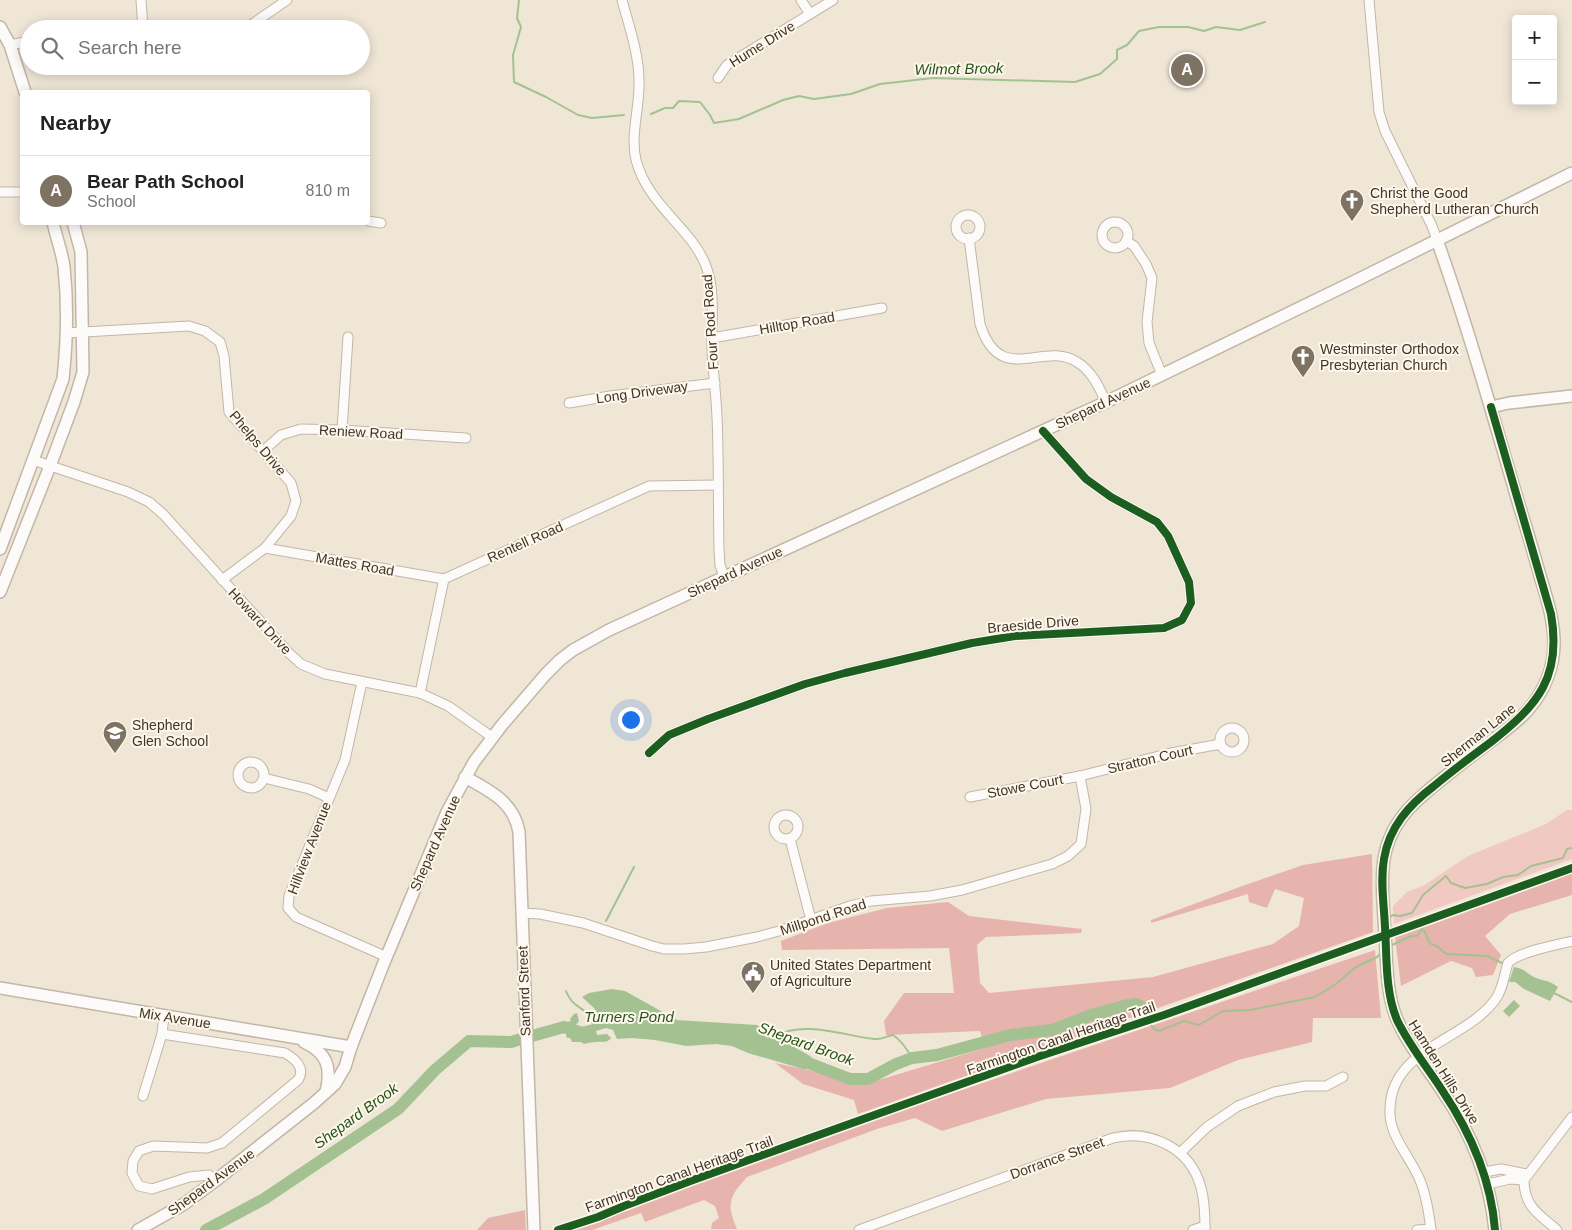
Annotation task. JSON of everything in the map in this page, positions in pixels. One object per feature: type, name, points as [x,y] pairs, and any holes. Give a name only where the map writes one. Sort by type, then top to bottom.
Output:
[{"type":"street","points":[[141,0],[142,20]]},
{"type":"street","points":[[258,20],[287,0]]},
{"type":"street","name":"Four Rod Road","points":[[622,0],[639,78],[640,94],[634,146],[637,162],[642,178],[648,188],[693,243],[706,264],[710,282],[717,418],[719,549],[720,565],[724,577]]},
{"type":"street","points":[[801,0],[810,14]]},
{"type":"street","name":"Hume Drive","points":[[718,78],[727,64],[833,0]]},
{"type":"street","points":[[1369,0],[1376,96],[1380,117],[1437,240]]},
{"type":"street","points":[[0,27],[10,45],[23,90]]},
{"type":"street","points":[[10,45],[20,43]]},
{"type":"street","name":"Shepard Avenue","points":[[138,1230],[184,1204],[215,1181],[325,1093],[340,1077],[447,812],[474,762],[492,737],[546,674],[573,650],[609,630],[1106,402],[1572,173]]},
{"type":"street","points":[[0,192],[20,192]]},
{"type":"street","points":[[370,221],[381,223]]},
{"type":"street","points":[[0,549],[63,379],[66,333],[63,266],[54,225]]},
{"type":"street","points":[[0,592],[50,466],[83,372],[81,252],[74,225]]},
{"type":"street","points":[[970,238],[980,324],[983,335],[989,344],[997,352],[1008,358],[1021,360],[1050,355],[1076,361],[1096,381],[1106,402]]},
{"type":"street","name":"Sherman Lane","points":[[1388,984],[1383,868],[1386,848],[1392,832],[1402,815],[1423,794],[1527,711],[1543,688],[1551,669],[1554,655],[1550,614],[1491,408],[1437,240]]},
{"type":"street","points":[[1126,241],[1134,246],[1142,257],[1152,278],[1147,322],[1149,343],[1162,375]]},
{"type":"street","name":"Hilltop Road","points":[[712,338],[882,308]]},
{"type":"street","name":"Phelps Drive","points":[[66,333],[189,326],[205,331],[220,342],[224,356],[229,412],[291,483],[296,501],[291,516],[265,548],[222,580]]},
{"type":"street","points":[[342,430],[348,337]]},
{"type":"street","name":"Long Driveway","points":[[570,403],[715,383]]},
{"type":"street","points":[[1491,408],[1509,403],[1572,396]]},
{"type":"street","name":"Reniew Road","points":[[263,451],[281,435],[301,429],[466,438]]},
{"type":"street","name":"Braeside Drive","points":[[650,753],[670,735],[708,719],[805,684],[845,673],[972,643],[1015,636],[1164,628],[1182,620],[1191,603],[1189,582],[1168,536],[1157,522],[1111,497],[1086,479],[1043,431]]},
{"type":"street","name":"Howard Drive","points":[[34,460],[128,492],[149,502],[169,520],[288,653],[301,664],[325,674],[420,693],[448,706],[492,737]]},
{"type":"street","name":"Rentell Road","points":[[444,579],[649,486],[718,485]]},
{"type":"street","name":"Mattes Road","points":[[265,548],[444,579]]},
{"type":"street","points":[[420,693],[444,579]]},
{"type":"street","name":"Hillview Avenue","points":[[362,682],[345,760],[289,896],[288,908],[296,917],[387,957]]},
{"type":"street","name":"Stratton Court","points":[[1080,776],[1171,753],[1221,744]]},
{"type":"street","name":"Stowe Court","points":[[970,797],[1080,776]]},
{"type":"street","name":"Millpond Road","points":[[522,913],[540,914],[583,923],[652,946],[677,950],[706,947],[756,937],[779,931],[850,906],[871,901],[930,896],[962,890],[1052,864],[1068,856],[1082,844],[1086,809],[1080,776]]},
{"type":"street","points":[[264,778],[309,789],[329,798]]},
{"type":"street","name":"Sanford Street","points":[[466,778],[501,800],[514,815],[519,832],[534,1230]]},
{"type":"street","points":[[790,839],[811,920]]},
{"type":"street","points":[[1417,1230],[1431,1229],[1427,1203],[1419,1178],[1397,1139],[1390,1115],[1392,1095],[1396,1083],[1406,1068],[1419,1056],[1473,1022],[1486,1010],[1498,996],[1508,963],[1511,959],[1521,954],[1572,941]]},
{"type":"street","name":"Hamden Hills Drive","points":[[1388,984],[1396,1018],[1406,1037],[1444,1092],[1467,1131],[1488,1184],[1495,1230]]},
{"type":"street","name":"Mix Avenue","points":[[0,988],[351,1047]]},
{"type":"street","points":[[143,1096],[162,1034],[164,1016]]},
{"type":"street","points":[[162,1034],[285,1053],[297,1061],[300,1067],[301,1076],[298,1080],[222,1143],[207,1148],[153,1146],[139,1151],[133,1161],[132,1173],[139,1186],[152,1190],[177,1180],[200,1175],[209,1175],[215,1181]]},
{"type":"street","points":[[294,1037],[311,1045],[321,1052],[326,1059],[329,1081],[325,1093]]},
{"type":"street","points":[[1180,1153],[1207,1127],[1238,1106],[1274,1092],[1304,1086],[1326,1086],[1343,1077]]},
{"type":"street","points":[[1557,1230],[1527,1202],[1525,1177],[1572,1117]]},
{"type":"street","name":"Dorrance Street","points":[[859,1230],[1113,1138],[1134,1136],[1154,1139],[1172,1147],[1189,1162],[1201,1186],[1205,1208],[1205,1228]]},
{"type":"street","points":[[1484,1172],[1501,1169],[1525,1177]]},
{"type":"street","points":[[1488,1184],[1525,1177]]},
{"type":"street","points":[[1193,1230],[1205,1228]]},
{"type":"shaded area","points":[[1567,810],[1572,810],[1572,859],[1394,924],[1393,906],[1407,892],[1423,886],[1468,856],[1546,824]]},
{"type":"shaded area","points":[[1372,854],[1373,932],[858,1114],[854,1100],[803,1084],[775,1063],[869,1083],[985,1048],[980,1031],[886,1035],[884,1021],[904,993],[954,993],[949,948],[782,950],[781,941],[828,923],[887,908],[948,902],[969,916],[1082,929],[1081,933],[986,937],[977,945],[980,983],[989,993],[1153,977],[1273,944],[1299,926],[1304,898],[1275,889],[1267,908],[1249,902],[1248,894],[1151,923],[1151,920],[1303,865]]},
{"type":"shaded area","points":[[1572,872],[1572,895],[1510,914],[1485,936],[1501,955],[1493,975],[1476,977],[1472,968],[1451,961],[1401,986],[1395,937]]},
{"type":"shaded area","points":[[1375,950],[1381,1018],[1313,1018],[1312,1042],[1238,1060],[1170,1088],[1046,1099],[942,1131],[915,1118],[877,1129],[747,1177],[736,1190],[731,1201],[731,1213],[737,1229],[711,1229],[712,1223],[719,1218],[715,1206],[704,1200],[645,1222],[641,1213],[592,1230],[568,1230],[873,1120]]},
{"type":"shaded area","points":[[525,1210],[526,1230],[477,1230],[488,1218]]},
{"type":"water","points":[[1514,967],[1558,987],[1550,1001],[1524,989],[1515,982],[1509,982]]},
{"type":"water","name":"Turners Pond","points":[[612,989],[625,991],[677,1020],[757,1025],[779,1036],[782,1040],[810,1056],[824,1070],[803,1069],[748,1053],[732,1046],[716,1044],[686,1046],[655,1040],[617,1039],[613,1030],[606,1028],[596,1031],[597,1035],[607,1034],[611,1038],[606,1042],[584,1044],[572,1042],[570,1038],[567,1038],[563,1023],[571,1021],[570,1019],[574,1014],[577,1013],[579,1021],[575,1026],[588,1025],[602,1020],[594,1008],[582,997],[589,993]]},
{"type":"water","points":[[1514,1000],[1520,1006],[1509,1017],[1503,1011]]},
{"type":"waterway","name":"Wilmot Brook","points":[[519,0],[517,18],[521,27],[513,55],[514,82],[578,115],[592,118],[624,115]]},
{"type":"waterway","name":"Wilmot Brook","points":[[651,114],[665,108],[673,108],[679,101],[700,102],[714,123],[739,119],[783,100],[799,96],[814,99],[851,94],[880,84],[933,78],[1075,82],[1100,74],[1117,59],[1117,50],[1127,45],[1139,31],[1159,27],[1188,27],[1204,31],[1216,27],[1240,30],[1265,22]]},
{"type":"waterway","name":"Shepard Brook","points":[[1389,918],[1393,915],[1400,916],[1412,913],[1423,895],[1446,876],[1451,883],[1465,888],[1487,884],[1503,877],[1518,875],[1531,866],[1563,858],[1567,849],[1572,848]]},
{"type":"waterway","points":[[606,921],[634,867]]},
{"type":"waterway","points":[[1390,946],[1411,936],[1417,936],[1422,929],[1430,943],[1447,954],[1487,956],[1502,963]]},
{"type":"waterway","name":"Shepard Brook","points":[[1151,1025],[1159,1031],[1184,1021],[1199,1025],[1223,1011],[1250,1010],[1315,997],[1336,984],[1356,967],[1377,957],[1381,953]]},
{"type":"waterway","points":[[566,991],[572,1001],[589,1015],[593,1024]]},
{"type":"waterway","points":[[1554,993],[1572,1002]]},
{"type":"waterway","name":"Shepard Brook","points":[[811,1064],[850,1079],[868,1079],[912,1058],[937,1055],[1010,1035],[1052,1030],[1091,1015],[1128,1005],[1136,1004],[1142,1007],[1148,1015]]},
{"type":"waterway","name":"Shepard Brook","points":[[532,1036],[564,1027],[579,1032]]},
{"type":"waterway","points":[[777,1036],[787,1031],[798,1029],[824,1030],[874,1039],[893,1035],[904,1045],[912,1058]]},
{"type":"waterway","name":"Shepard Brook","points":[[206,1230],[264,1199],[398,1109],[435,1070],[469,1041],[511,1042],[521,1039]]},
{"type":"cycle path","points":[[1491,407],[1551,614],[1554,636],[1553,655],[1543,688],[1534,702],[1508,728],[1416,801],[1395,827],[1384,859],[1382,884],[1387,974],[1393,1009],[1407,1038],[1452,1106],[1470,1139],[1489,1192],[1495,1230]]},
{"type":"cycle path","points":[[649,753],[669,735],[708,719],[805,684],[845,673],[972,643],[1015,636],[1164,628],[1182,620],[1191,603],[1189,582],[1168,536],[1157,522],[1111,497],[1086,479],[1043,431]]},
{"type":"cycle path","name":"Farmington Canal Heritage Trail","points":[[558,1230],[1037,1057],[1164,1015],[1572,868]]},
{"type":"place","name":"Bear Path School","points":[[1187,70]]},
{"type":"place","name":"Christ the Good Shepherd Lutheran Church","points":[[1352,222]]},
{"type":"place","name":"Westminster Orthodox Presbyterian Church","points":[[1303,378]]},
{"type":"place","name":"Shepherd Glen School","points":[[115,754]]},
{"type":"place","name":"United States Department of Agriculture","points":[[753,994]]}]
